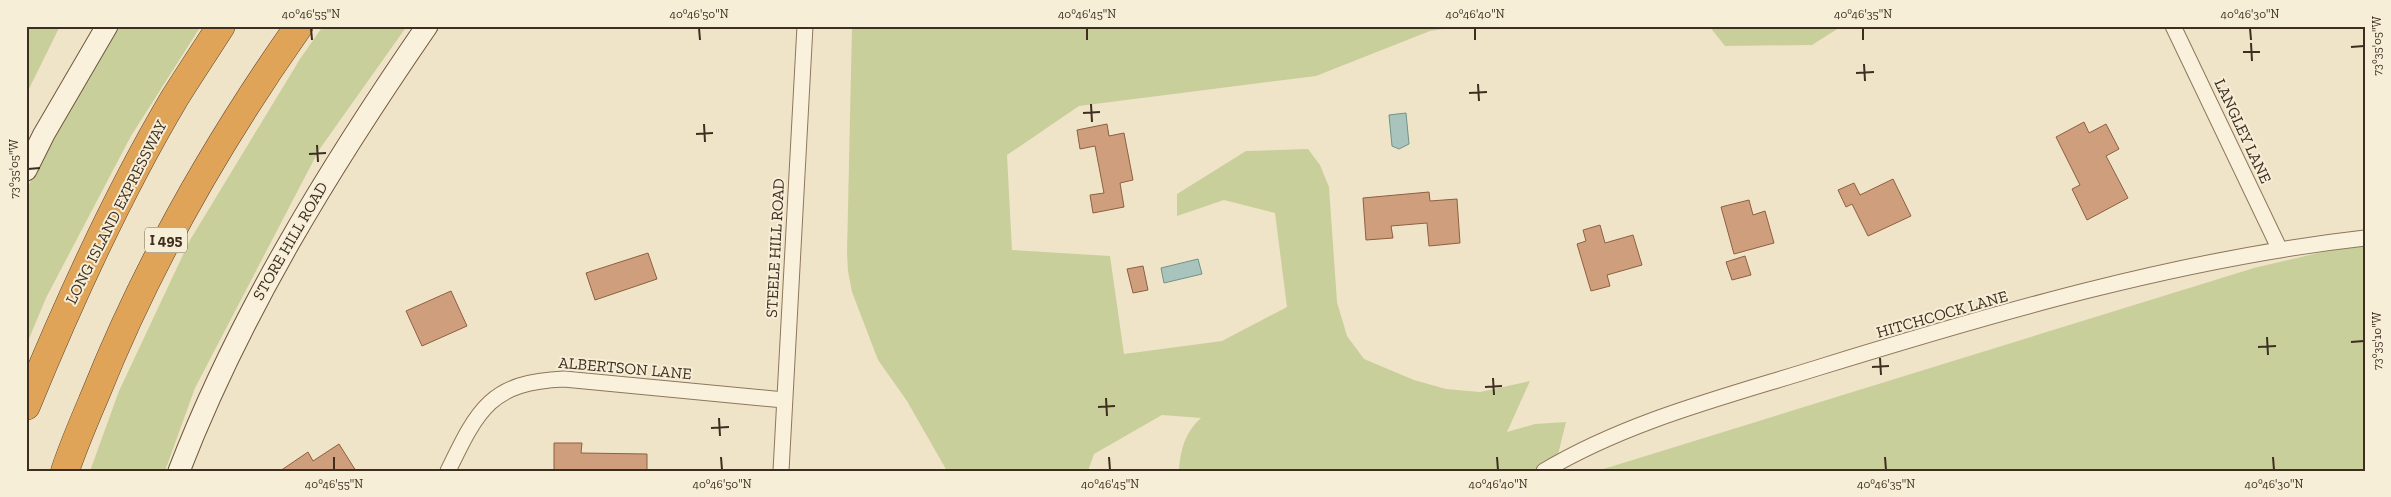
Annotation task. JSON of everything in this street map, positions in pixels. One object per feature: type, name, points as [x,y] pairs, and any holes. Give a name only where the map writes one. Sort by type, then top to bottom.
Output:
[{"type":"highway","name":"LONG ISLAND EXPRESSWAY","points":[[26,406],[65,311],[118,203],[174,100],[221,26]]},
{"type":"highway","name":"I 495","points":[[65,471],[113,350],[163,246],[225,137],[299,26]]},
{"type":"main road","points":[[26,170],[48,126],[107,26]]},
{"type":"main road","name":"STORE HILL ROAD","points":[[179,471],[238,336],[286,246],[329,172],[427,26]]},
{"type":"street","name":"STEELE HILL ROAD","points":[[781,471],[805,26]]},
{"type":"street","name":"LANGLEY LANE","points":[[2174,26],[2280,250]]},
{"type":"street","name":"HITCHCOCK LANE","points":[[1544,471],[1575,453],[1626,430],[1674,413],[1862,355],[2109,284],[2218,260],[2365,238]]},
{"type":"street","name":"ALBERTSON LANE","points":[[448,471],[470,426],[496,397],[513,387],[537,380],[564,379],[784,400]]},
{"type":"green space","points":[[26,26],[60,26],[26,95]]},
{"type":"green space","points":[[119,26],[201,26],[131,136],[46,298],[26,346],[26,192],[42,155]]},
{"type":"green space","points":[[323,26],[407,26],[319,150],[195,388],[165,471],[90,471],[119,391],[190,240],[300,59]]},
{"type":"green space","points":[[852,26],[1461,26],[1430,31],[1316,76],[1079,106],[1007,155],[1012,250],[1110,256],[1124,354],[1222,341],[1287,307],[1275,213],[1224,200],[1177,216],[1177,194],[1246,151],[1308,149],[1320,165],[1329,187],[1337,302],[1347,336],[1364,359],[1414,380],[1446,389],[1480,392],[1530,381],[1507,432],[1535,424],[1566,422],[1554,471],[1179,471],[1184,442],[1191,429],[1201,418],[1162,415],[1094,454],[1088,471],[947,471],[907,401],[878,360],[852,292],[847,253]]},
{"type":"green space","points":[[1709,26],[1842,26],[1812,45],[1725,46]]},
{"type":"green space","points":[[2365,242],[2365,471],[1597,471],[2254,268]]},
{"type":"water","points":[[1406,113],[1409,144],[1399,149],[1392,146],[1389,115]]},
{"type":"water","points":[[1198,259],[1202,274],[1164,283],[1161,268]]},
{"type":"building","points":[[2084,122],[2089,133],[2106,124],[2119,149],[2106,156],[2128,198],[2087,220],[2072,189],[2080,185],[2056,137]]},
{"type":"building","points":[[1107,124],[1109,136],[1124,133],[1133,180],[1120,183],[1124,207],[1093,213],[1090,195],[1104,193],[1095,146],[1080,149],[1077,130]]},
{"type":"building","points":[[1893,179],[1911,216],[1868,236],[1852,204],[1846,207],[1838,190],[1854,183],[1860,195]]},
{"type":"building","points":[[1429,192],[1430,201],[1457,199],[1460,243],[1429,246],[1427,223],[1391,226],[1393,238],[1366,240],[1363,198]]},
{"type":"building","points":[[1749,200],[1753,215],[1765,211],[1774,243],[1734,254],[1721,207]]},
{"type":"building","points":[[1600,225],[1605,243],[1633,235],[1642,265],[1607,275],[1610,286],[1591,291],[1577,244],[1586,241],[1583,230]]},
{"type":"building","points":[[648,253],[657,279],[595,300],[586,273]]},
{"type":"building","points":[[1745,256],[1751,275],[1732,280],[1726,262]]},
{"type":"building","points":[[1143,266],[1148,290],[1133,293],[1127,269]]},
{"type":"building","points":[[451,291],[467,326],[422,346],[406,311]]},
{"type":"building","points":[[554,443],[582,443],[581,453],[647,454],[647,471],[554,471]]},
{"type":"building","points":[[339,444],[356,471],[280,471],[308,452],[313,461]]}]
